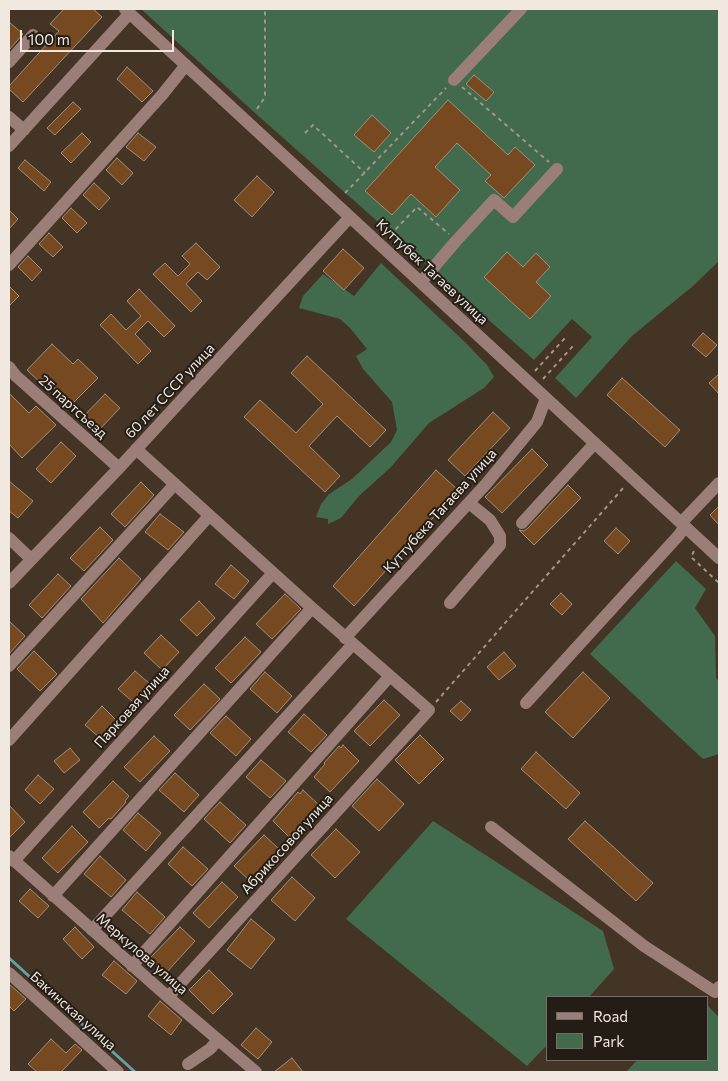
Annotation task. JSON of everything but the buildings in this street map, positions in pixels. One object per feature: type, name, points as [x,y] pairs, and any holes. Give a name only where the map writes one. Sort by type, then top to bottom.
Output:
[{"type":"street","points":[[454,80],[521,9]]},
{"type":"street","points":[[9,146],[127,11]]},
{"type":"street","name":"Куттубек Тагаев улица","points":[[127,11],[719,558]]},
{"type":"street","points":[[9,62],[33,35]]},
{"type":"street","points":[[9,266],[162,95],[186,65]]},
{"type":"street","points":[[9,117],[24,130]]},
{"type":"street","points":[[421,282],[494,200],[513,217],[557,169]]},
{"type":"street","name":"60 лет СССР улица","points":[[9,583],[119,468],[350,217]]},
{"type":"street","name":"25 партсъезд","points":[[9,367],[16,376],[119,468]]},
{"type":"street","name":"Куттубека Тагаева улица","points":[[349,641],[537,422],[546,398]]},
{"type":"street","points":[[522,523],[595,443]]},
{"type":"street","points":[[136,449],[349,641],[429,710]]},
{"type":"street","points":[[526,703],[680,536],[685,526],[719,483]]},
{"type":"street","points":[[9,666],[175,484]]},
{"type":"street","points":[[450,603],[500,545],[500,536],[490,520],[469,503]]},
{"type":"street","points":[[9,740],[210,516]]},
{"type":"street","points":[[9,538],[31,559]]},
{"type":"street","name":"Парковая улица","points":[[12,859],[273,573]]},
{"type":"street","points":[[53,896],[312,608]]},
{"type":"street","points":[[92,930],[349,641]]},
{"type":"street","points":[[132,966],[390,676]]},
{"type":"street","name":"Абрикосовоя улица","points":[[168,997],[429,710]]},
{"type":"street","points":[[491,827],[644,946],[718,991]]},
{"type":"street","name":"Меркулова улица","points":[[12,859],[132,966],[256,1072]]},
{"type":"street","name":"Бакинская улица","points":[[9,973],[118,1072]]},
{"type":"street","points":[[188,1064],[210,1049],[218,1040]]},
{"type":"path","points":[[257,109],[265,97],[265,9]]},
{"type":"path","points":[[345,193],[454,80],[557,169]]},
{"type":"path","points":[[305,133],[313,125],[364,173]]},
{"type":"path","points":[[390,235],[416,207],[456,241]]},
{"type":"path","points":[[527,380],[565,338]]},
{"type":"path","points":[[429,710],[632,478]]},
{"type":"path","points":[[700,540],[691,557],[719,583]]},
{"type":"green space","points":[[141,9],[719,9],[719,261],[693,286],[632,336],[576,398],[555,378],[592,337],[572,319],[534,360],[255,113]]},
{"type":"green space","points":[[381,263],[467,344],[487,365],[494,377],[484,388],[429,423],[391,467],[359,496],[341,518],[328,524],[328,519],[316,517],[321,504],[329,494],[352,479],[391,442],[397,430],[392,402],[363,369],[356,356],[367,349],[340,319],[299,308],[303,296],[323,274],[354,296]]},
{"type":"green space","points":[[676,561],[706,589],[695,608],[715,636],[716,678],[719,681],[719,754],[703,759],[590,654]]},
{"type":"green space","points":[[433,821],[603,931],[614,969],[590,996],[546,996],[546,1046],[527,1066],[346,919]]},
{"type":"green space","points":[[708,1006],[719,1017],[719,1072],[626,1072],[636,1061],[708,1061]]},
{"type":"waterway","points":[[9,958],[135,1072]]}]
